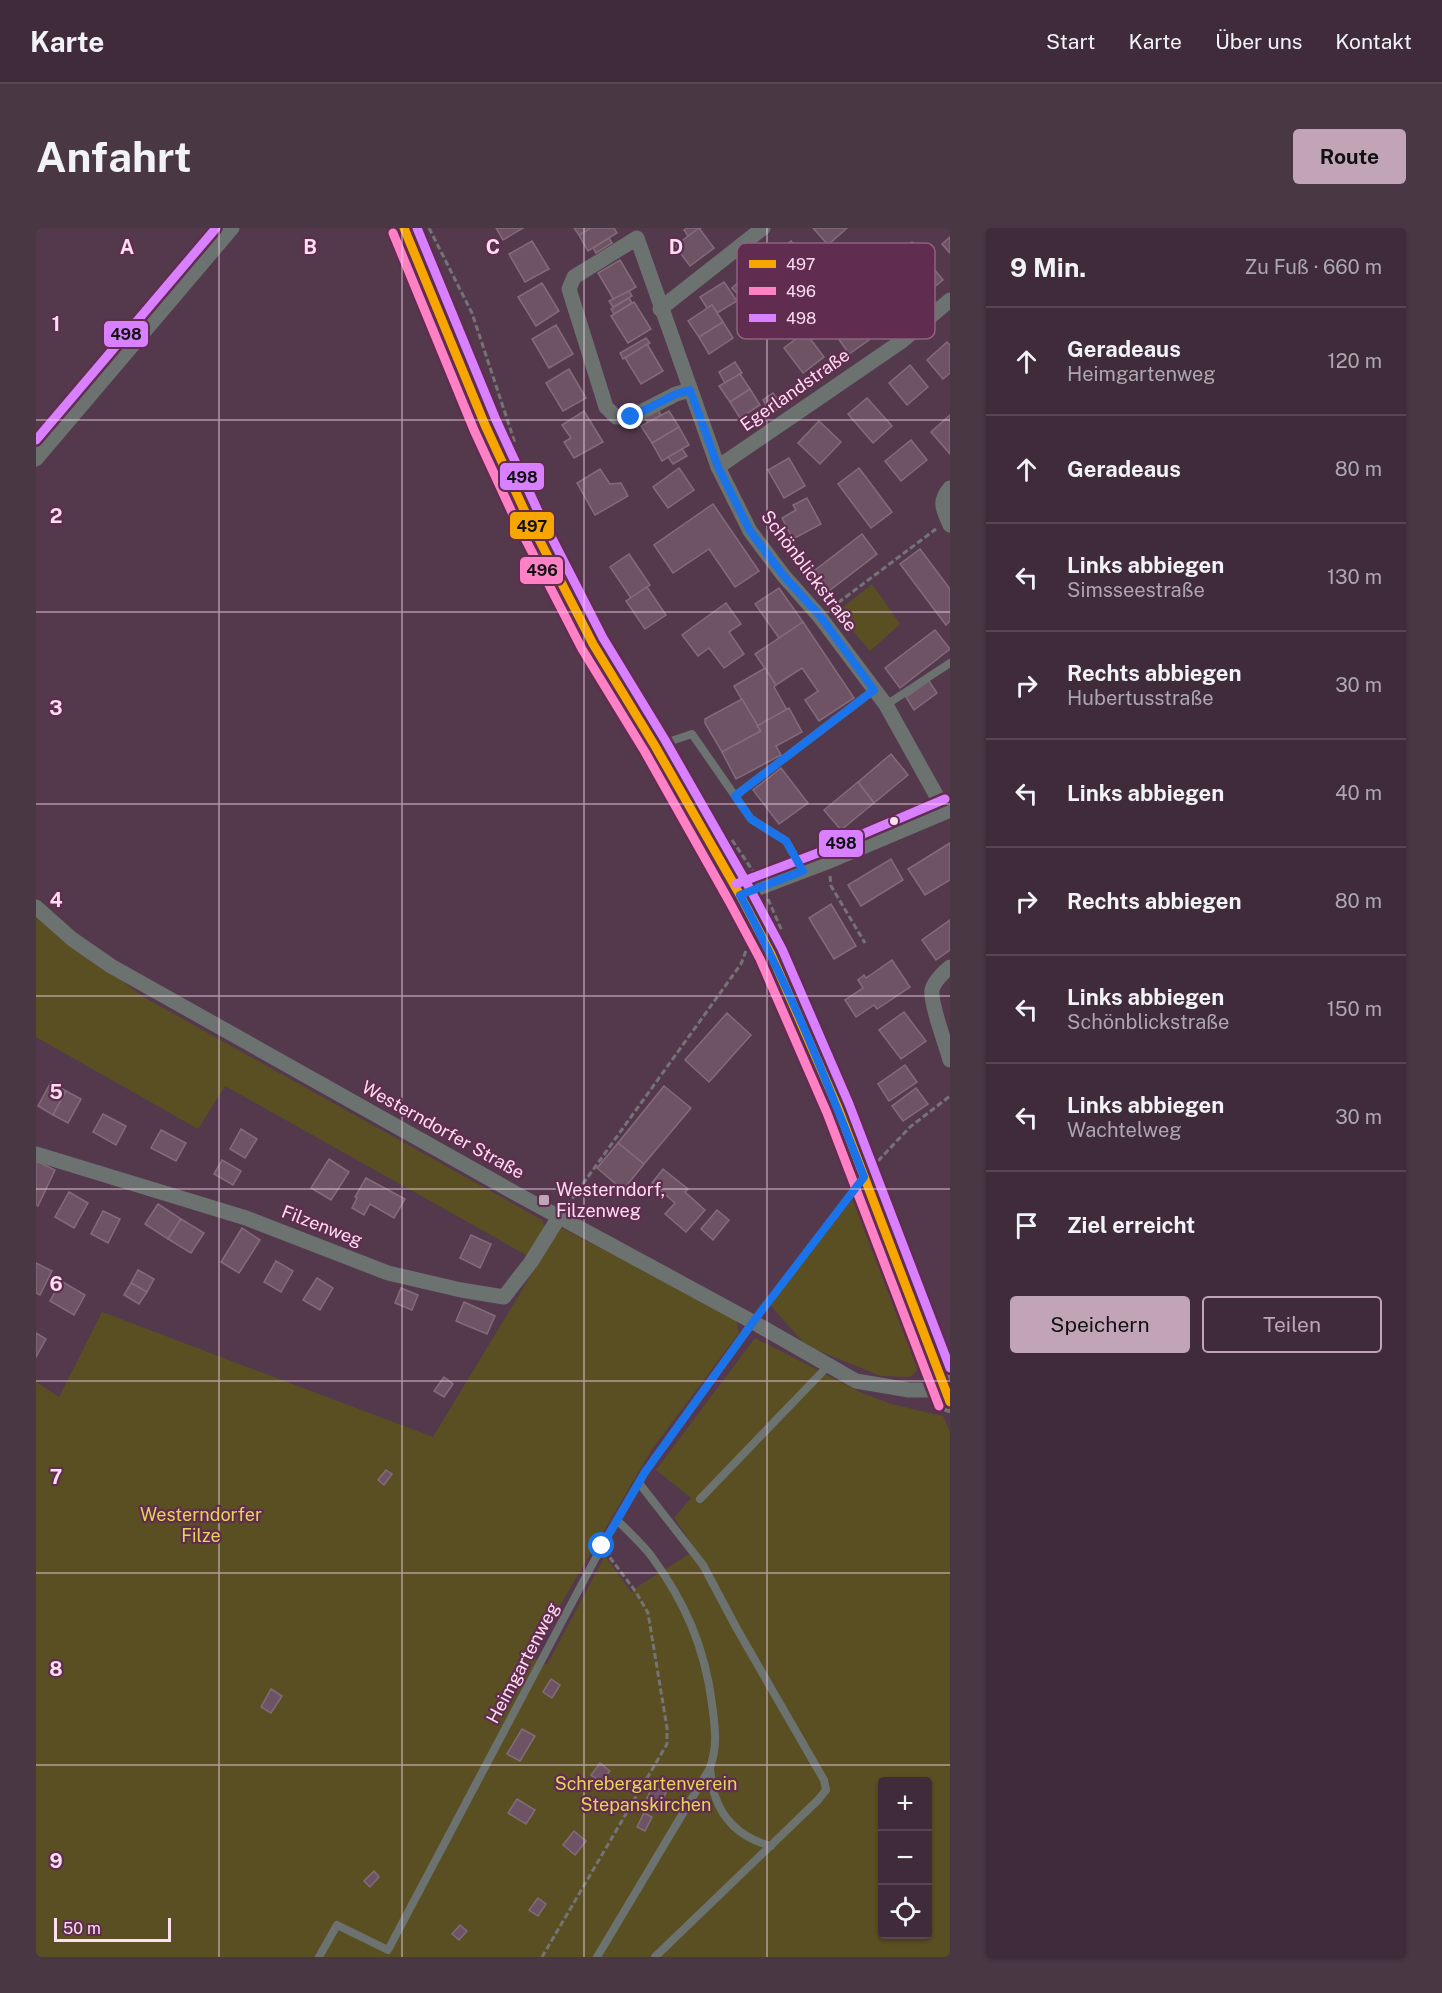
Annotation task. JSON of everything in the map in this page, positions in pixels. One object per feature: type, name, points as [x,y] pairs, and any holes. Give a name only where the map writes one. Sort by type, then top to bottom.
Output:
[{"type":"main road","points":[[404,228],[485,425],[526,514],[593,644],[655,746],[740,895],[784,983],[838,1108],[947,1396]]},
{"type":"street","points":[[36,459],[232,228]]},
{"type":"street","points":[[744,243],[763,228]]},
{"type":"street","name":"Schönblickstraße","points":[[690,390],[676,394],[631,417],[616,417],[606,406],[569,289],[574,277],[637,238],[660,309],[690,390],[718,467],[750,531],[783,575],[820,616],[886,705],[948,810]]},
{"type":"street","points":[[660,309],[737,248]]},
{"type":"street","name":"Egerlandstraße","points":[[935,312],[950,300]]},
{"type":"street","name":"Egerlandstraße","points":[[718,467],[903,339]]},
{"type":"street","points":[[949,522],[942,508],[943,496],[950,488]]},
{"type":"street","points":[[740,895],[827,862],[948,810]]},
{"type":"street","name":"Westerndorfer Straße","points":[[36,907],[72,939],[111,966],[856,1381],[947,1396]]},
{"type":"street","points":[[950,967],[939,978],[932,990],[950,1060]]},
{"type":"street","name":"Filzenweg","points":[[36,1154],[246,1218],[388,1273],[461,1290],[504,1297],[531,1262],[559,1217]]},
{"type":"lane","points":[[886,705],[950,663]]},
{"type":"lane","points":[[735,796],[874,690]]},
{"type":"lane","points":[[655,746],[692,734],[751,819],[786,841],[803,871]]},
{"type":"lane","name":"Heimgartenweg","points":[[319,1957],[337,1925],[388,1950],[617,1520],[639,1483],[753,1322]]},
{"type":"lane","points":[[699,1499],[829,1365]]},
{"type":"lane","points":[[639,1483],[704,1565],[737,1629],[824,1780],[826,1790],[655,1957]]},
{"type":"lane","points":[[597,1957],[710,1768],[716,1737],[710,1684],[701,1647],[681,1603],[651,1556],[617,1520]]},
{"type":"lane","points":[[710,1768],[715,1796],[725,1816],[739,1831],[755,1841],[771,1846]]},
{"type":"path","points":[[429,228],[472,313],[517,448]]},
{"type":"path","points":[[820,616],[949,522]]},
{"type":"path","points":[[728,833],[763,886]]},
{"type":"path","points":[[827,862],[831,886],[865,943]]},
{"type":"path","points":[[559,1217],[741,964],[756,924]]},
{"type":"path","points":[[753,1322],[864,1177],[910,1127],[950,1096]]},
{"type":"path","points":[[543,1957],[667,1744],[668,1728],[648,1613],[636,1592],[602,1546]]},
{"type":"green space","points":[[872,584],[900,624],[870,651],[837,612]]},
{"type":"green space","points":[[36,911],[140,995],[542,1220],[545,1228],[530,1257],[225,1086],[198,1129],[36,1037]]},
{"type":"green space","points":[[859,1191],[923,1364],[910,1377],[881,1376],[807,1346],[769,1304]]},
{"type":"green space","points":[[560,1227],[736,1319],[739,1333],[652,1449],[531,1655],[547,1665],[605,1556],[631,1592],[696,1550],[674,1518],[691,1498],[656,1470],[755,1338],[862,1393],[891,1404],[943,1416],[950,1432],[950,1957],[36,1957],[36,1382],[59,1397],[102,1312],[433,1437]]},
{"type":"building","points":[[496,228],[523,228],[503,240]]},
{"type":"building","points":[[574,228],[591,228],[579,235]]},
{"type":"building","points":[[591,228],[614,228],[617,233],[588,251],[579,235]]},
{"type":"building","points":[[699,228],[714,248],[690,266],[675,246]]},
{"type":"building","points":[[701,228],[688,236],[684,230]]},
{"type":"building","points":[[813,228],[847,228],[830,243],[826,243]]},
{"type":"building","points":[[950,237],[950,253],[942,244]]},
{"type":"building","points":[[609,238],[612,243],[596,253],[593,248]]},
{"type":"building","points":[[532,241],[549,269],[525,282],[509,254]]},
{"type":"building","points":[[620,260],[636,287],[614,300],[598,273]]},
{"type":"building","points":[[935,270],[943,280],[935,286]]},
{"type":"building","points":[[724,282],[737,301],[717,313],[712,305],[707,308],[700,297]]},
{"type":"building","points":[[542,283],[559,311],[536,326],[518,297]]},
{"type":"building","points":[[737,283],[737,293],[732,288]]},
{"type":"building","points":[[629,291],[632,296],[613,307],[609,301]]},
{"type":"building","points":[[629,298],[632,303],[614,314],[611,309]]},
{"type":"building","points":[[634,302],[651,329],[628,343],[611,316]]},
{"type":"building","points":[[712,305],[723,322],[699,337],[688,321]]},
{"type":"building","points":[[723,322],[733,338],[709,354],[699,337]]},
{"type":"building","points":[[556,325],[573,354],[549,368],[532,339]]},
{"type":"building","points":[[646,338],[650,343],[623,359],[620,353]]},
{"type":"building","points":[[796,339],[810,339],[824,357],[803,373],[784,348]]},
{"type":"building","points":[[839,339],[868,339],[869,340],[849,354]]},
{"type":"building","points":[[947,342],[950,345],[950,373],[943,379],[927,360]]},
{"type":"building","points":[[647,344],[663,371],[641,384],[625,358]]},
{"type":"building","points":[[735,362],[742,373],[725,383],[719,372]]},
{"type":"building","points":[[910,365],[928,387],[907,405],[889,383]]},
{"type":"building","points":[[569,369],[586,398],[563,411],[546,383]]},
{"type":"building","points":[[740,374],[750,389],[730,402],[719,386]]},
{"type":"building","points":[[750,389],[760,405],[740,418],[730,402]]},
{"type":"building","points":[[773,393],[782,406],[771,413],[763,400]]},
{"type":"building","points":[[867,398],[892,426],[873,443],[848,414]]},
{"type":"building","points":[[657,409],[661,415],[648,423],[644,416]]},
{"type":"building","points":[[584,411],[603,442],[574,458],[564,442],[571,438],[562,425]]},
{"type":"building","points":[[669,411],[679,427],[652,443],[641,426]]},
{"type":"building","points":[[950,415],[950,454],[931,432]]},
{"type":"building","points":[[819,421],[841,442],[820,464],[798,443]]},
{"type":"building","points":[[679,427],[689,445],[662,461],[652,443]]},
{"type":"building","points":[[911,440],[927,460],[901,481],[885,461]]},
{"type":"building","points":[[682,449],[687,456],[673,464],[668,457]]},
{"type":"building","points":[[789,458],[805,486],[784,498],[768,470]]},
{"type":"building","points":[[679,468],[694,490],[668,508],[653,487]]},
{"type":"building","points":[[859,468],[892,512],[871,528],[838,484]]},
{"type":"building","points":[[600,469],[610,484],[621,483],[628,496],[595,515],[577,483]]},
{"type":"building","points":[[807,498],[821,524],[793,539],[782,518],[796,510],[793,505]]},
{"type":"building","points":[[713,504],[759,571],[735,587],[709,549],[673,573],[654,545]]},
{"type":"building","points":[[862,534],[877,554],[825,594],[810,574]]},
{"type":"building","points":[[920,549],[950,589],[950,621],[946,625],[900,564]]},
{"type":"building","points":[[629,554],[650,585],[631,598],[610,567]]},
{"type":"building","points":[[647,587],[666,615],[645,629],[626,601]]},
{"type":"building","points":[[779,588],[803,622],[779,638],[755,604]]},
{"type":"building","points":[[726,603],[741,624],[729,632],[744,654],[724,668],[709,648],[698,656],[682,635]]},
{"type":"building","points":[[803,622],[854,698],[819,721],[805,700],[818,691],[802,668],[776,685],[755,654]]},
{"type":"building","points":[[935,630],[950,649],[900,688],[885,668]]},
{"type":"building","points":[[765,668],[776,685],[774,687],[787,710],[757,726],[734,686]]},
{"type":"building","points":[[929,681],[937,693],[914,710],[906,697]]},
{"type":"building","points":[[742,699],[761,731],[722,752],[705,723],[705,719]]},
{"type":"building","points":[[789,708],[802,732],[776,746],[781,755],[736,779],[722,752],[761,731],[757,726]]},
{"type":"building","points":[[891,754],[908,775],[874,803],[858,782]]},
{"type":"building","points":[[781,768],[808,803],[779,824],[753,790]]},
{"type":"building","points":[[858,782],[874,803],[841,830],[824,810]]},
{"type":"building","points":[[950,843],[950,880],[925,895],[908,869]]},
{"type":"building","points":[[891,859],[903,880],[861,906],[848,885]]},
{"type":"building","points":[[831,904],[856,946],[834,959],[809,918]]},
{"type":"building","points":[[950,920],[950,950],[936,960],[922,940]]},
{"type":"building","points":[[892,960],[910,987],[877,1009],[874,1005],[856,1017],[845,1000],[863,988],[858,980],[864,975],[866,978]]},
{"type":"building","points":[[904,1012],[926,1041],[901,1059],[879,1030]]},
{"type":"building","points":[[727,1013],[751,1035],[709,1082],[685,1060]]},
{"type":"building","points":[[905,1065],[917,1082],[889,1101],[878,1084]]},
{"type":"building","points":[[51,1082],[66,1091],[53,1115],[38,1106]]},
{"type":"building","points":[[664,1086],[691,1108],[644,1164],[618,1143]]},
{"type":"building","points":[[916,1088],[928,1104],[903,1121],[892,1106]]},
{"type":"building","points":[[66,1091],[81,1099],[68,1123],[53,1115]]},
{"type":"building","points":[[103,1114],[126,1126],[116,1145],[93,1132]]},
{"type":"building","points":[[241,1129],[257,1139],[245,1158],[230,1149]]},
{"type":"building","points":[[161,1130],[186,1143],[176,1161],[151,1148]]},
{"type":"building","points":[[618,1143],[644,1164],[623,1190],[597,1168]]},
{"type":"building","points":[[329,1159],[349,1172],[331,1200],[311,1188]]},
{"type":"building","points":[[222,1160],[241,1171],[233,1185],[214,1174]]},
{"type":"building","points":[[36,1161],[55,1170],[38,1206],[36,1205]]},
{"type":"building","points":[[663,1169],[688,1189],[685,1192],[705,1210],[686,1232],[665,1214],[675,1203],[652,1183]]},
{"type":"building","points":[[366,1178],[405,1199],[394,1218],[370,1204],[364,1215],[352,1208],[357,1198],[355,1197]]},
{"type":"building","points":[[69,1192],[88,1203],[74,1228],[55,1217]]},
{"type":"building","points":[[158,1204],[181,1219],[168,1239],[145,1224]]},
{"type":"building","points":[[717,1210],[729,1220],[713,1240],[701,1229]]},
{"type":"building","points":[[103,1211],[120,1219],[108,1243],[91,1234]]},
{"type":"building","points":[[181,1219],[204,1233],[191,1253],[168,1239]]},
{"type":"building","points":[[242,1228],[260,1240],[239,1273],[221,1262]]},
{"type":"building","points":[[471,1235],[491,1244],[480,1268],[460,1258]]},
{"type":"building","points":[[276,1261],[293,1271],[281,1292],[264,1282]]},
{"type":"building","points":[[36,1263],[52,1271],[40,1295],[36,1293]]},
{"type":"building","points":[[138,1270],[154,1279],[147,1292],[131,1283]]},
{"type":"building","points":[[317,1278],[333,1288],[320,1310],[303,1300]]},
{"type":"building","points":[[61,1281],[85,1295],[74,1315],[50,1301]]},
{"type":"building","points":[[131,1283],[147,1292],[139,1304],[124,1295]]},
{"type":"building","points":[[401,1288],[418,1295],[412,1310],[395,1303]]},
{"type":"building","points":[[464,1302],[495,1316],[487,1334],[456,1321]]},
{"type":"building","points":[[36,1333],[46,1339],[36,1357]]},
{"type":"building","points":[[444,1377],[453,1384],[444,1397],[434,1391]]},
{"type":"building","points":[[386,1470],[392,1474],[384,1485],[378,1480]]},
{"type":"building","points":[[551,1679],[560,1685],[552,1698],[543,1692]]},
{"type":"building","points":[[271,1689],[282,1696],[271,1713],[261,1707]]},
{"type":"building","points":[[522,1729],[535,1736],[520,1761],[507,1754]]},
{"type":"building","points":[[600,1763],[610,1771],[601,1782],[591,1775]]},
{"type":"building","points":[[653,1786],[666,1793],[658,1807],[646,1800]]},
{"type":"building","points":[[517,1799],[535,1810],[526,1824],[508,1813]]},
{"type":"building","points":[[644,1813],[652,1817],[645,1831],[637,1827]]},
{"type":"building","points":[[574,1831],[586,1841],[575,1855],[563,1845]]},
{"type":"building","points":[[374,1871],[379,1877],[370,1887],[364,1881]]},
{"type":"building","points":[[538,1898],[546,1904],[538,1916],[529,1910]]},
{"type":"building","points":[[460,1925],[467,1931],[459,1940],[452,1934]]},
{"type":"transit line","name":"498","points":[[36,440],[216,228]]},
{"type":"transit line","name":"497","points":[[404,228],[485,425],[526,514],[593,644],[655,746],[771,954],[838,1108],[950,1402]]},
{"type":"transit line","name":"498","points":[[417,228],[496,420],[537,509],[603,638],[665,740],[782,949],[849,1104],[950,1368]]},
{"type":"transit line","name":"496","points":[[393,233],[474,430],[515,519],[582,649],[645,752],[760,959],[827,1113],[939,1406]]},
{"type":"transit line","name":"498","points":[[736,884],[823,851],[945,799]]},
{"type":"place","name":"Westerndorf, Filzenweg","points":[[544,1200]]},
{"type":"route","points":[[602,1546],[645,1472],[753,1322],[864,1177],[838,1108],[784,983],[740,895],[803,871],[786,841],[751,819],[735,796],[874,690],[820,616],[783,575],[750,531],[718,467],[690,390],[676,394],[631,417]]},
{"type":"park label","name":"Westerndorfer Filze","points":[[201,1525]]},
{"type":"park label","name":"Schrebergartenverein Stepanskirchen","points":[[646,1794]]}]
